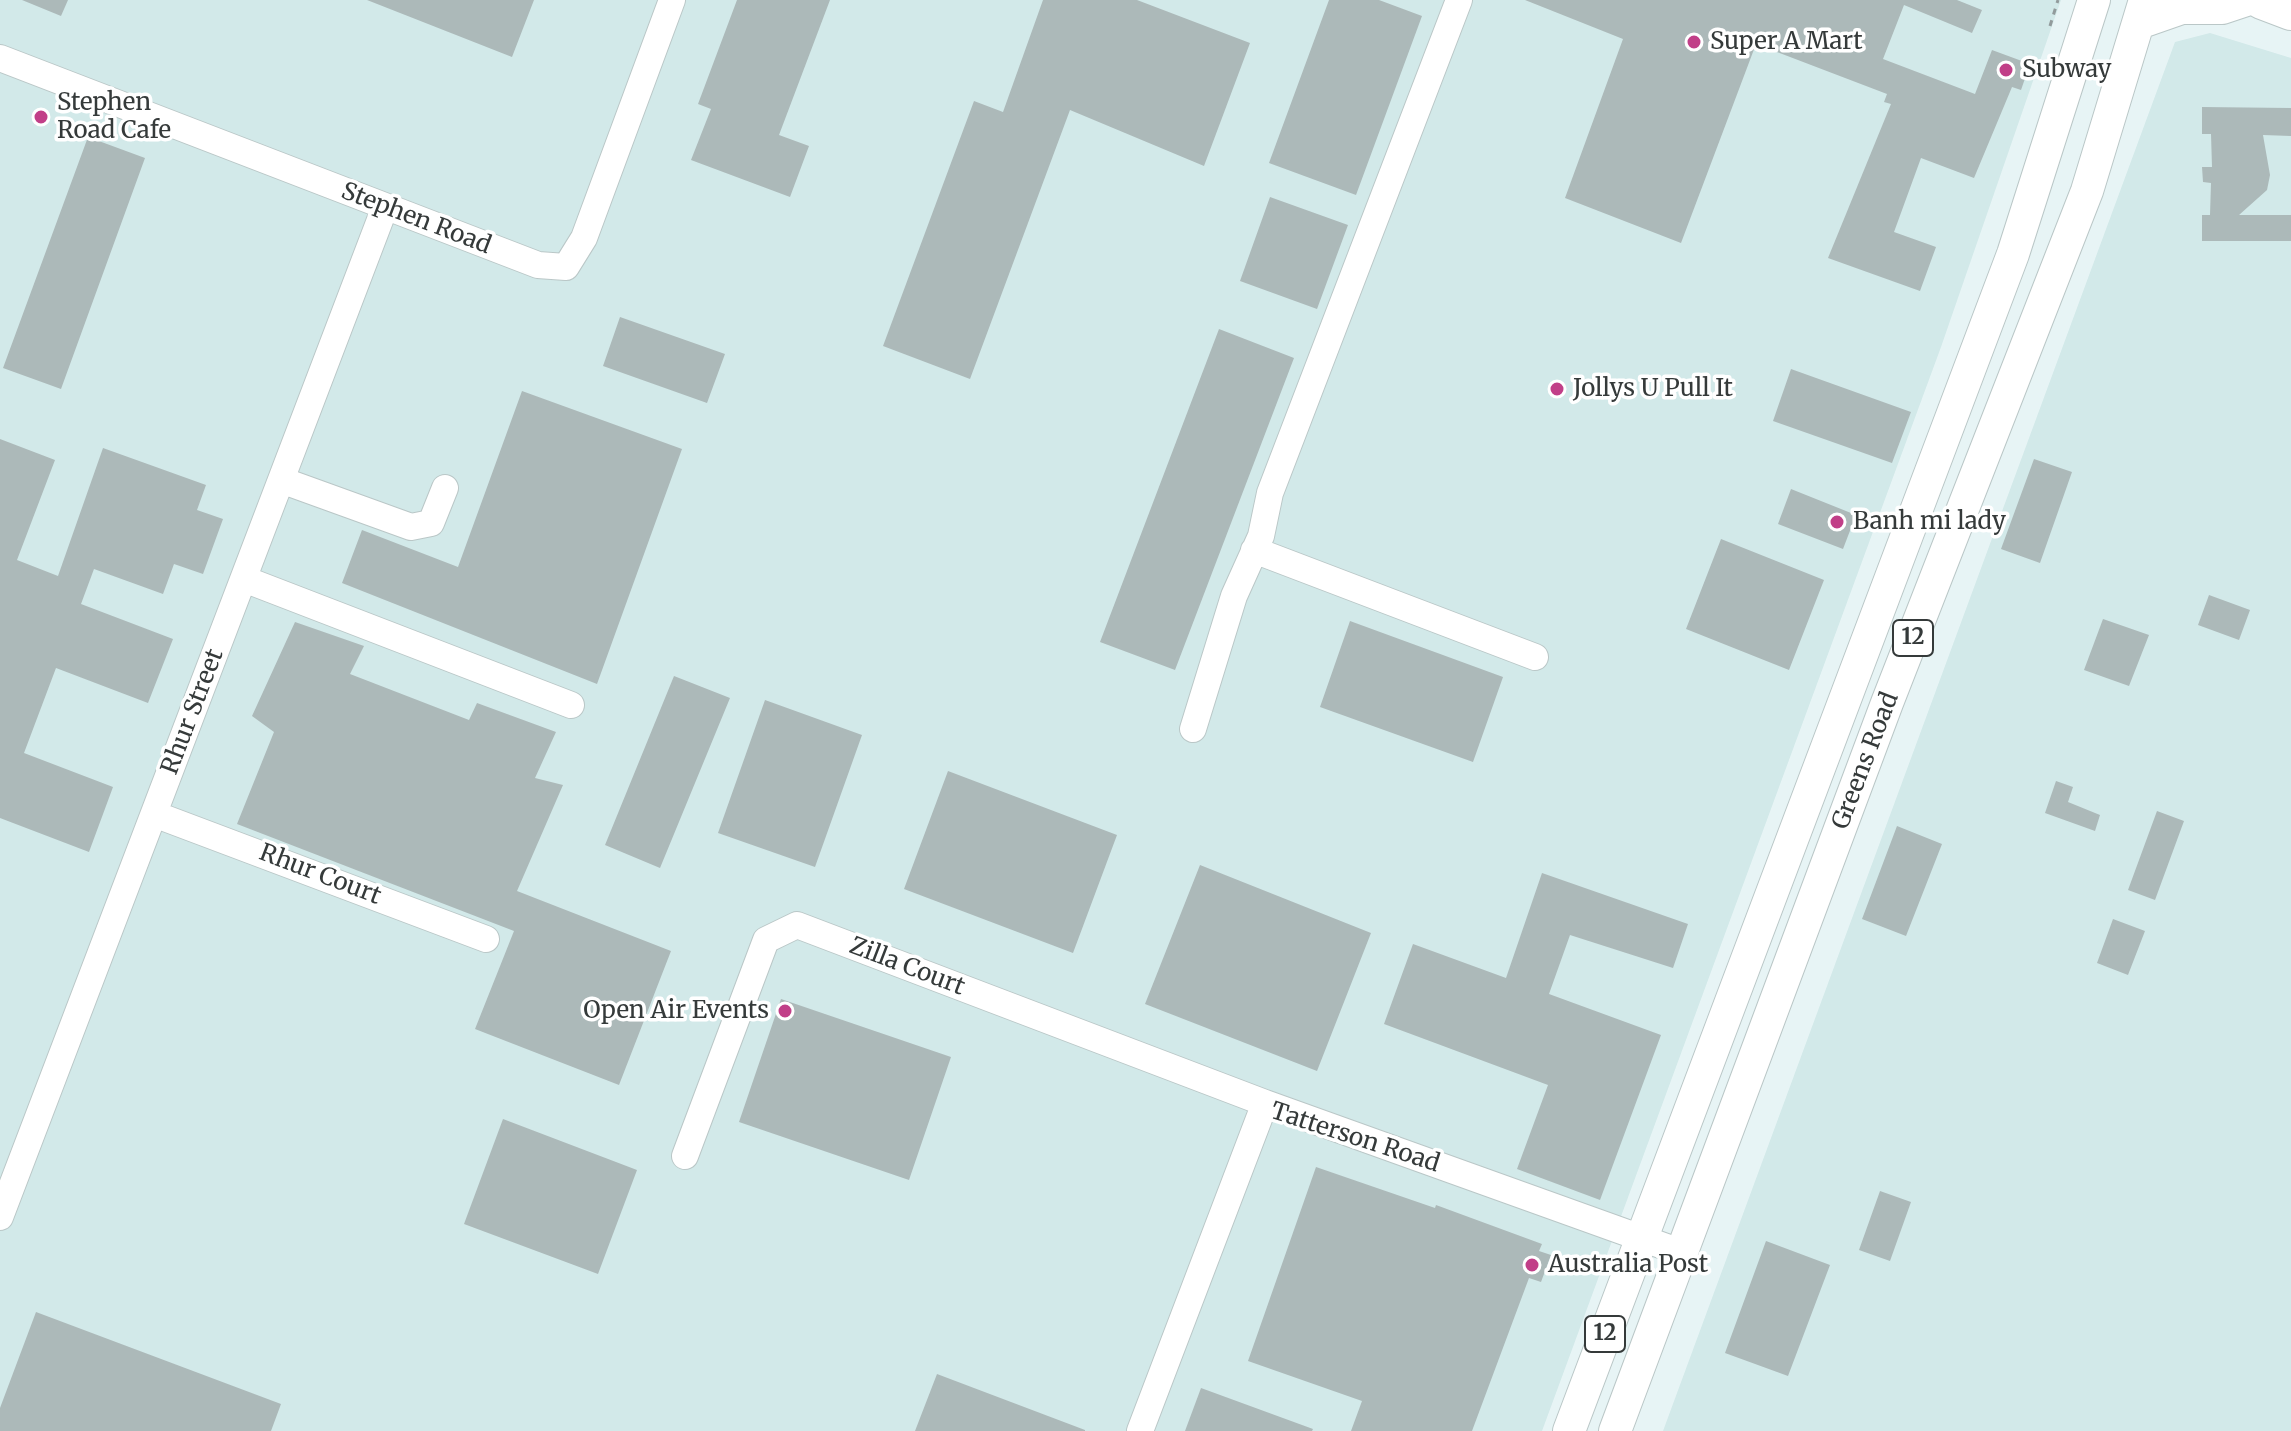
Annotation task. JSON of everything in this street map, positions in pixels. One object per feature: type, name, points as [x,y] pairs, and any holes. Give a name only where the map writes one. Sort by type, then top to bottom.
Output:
[{"type":"highway","points":[[2262,0],[2291,11]]},
{"type":"main road","points":[[2142,12],[2222,8],[2246,0]]},
{"type":"main road","name":"Greens Road","points":[[1569,1431],[2044,165],[2085,10]]},
{"type":"main road","name":"Greens Road","points":[[1615,1431],[1887,703],[2087,191],[2142,12]]},
{"type":"main road","points":[[1953,412],[1994,429]]},
{"type":"street","name":"Stephen Road","points":[[0,58],[538,265],[566,267],[584,238],[672,0]]},
{"type":"street","points":[[1193,729],[1229,610],[1254,550],[1270,493],[1459,0]]},
{"type":"street","name":"Rhur Street","points":[[0,1217],[385,207]]},
{"type":"street","points":[[281,480],[411,527],[431,523],[445,488]]},
{"type":"street","points":[[1254,550],[1535,657]]},
{"type":"street","points":[[244,579],[571,705]]},
{"type":"street","name":"Rhur Court","points":[[154,814],[486,939]]},
{"type":"street","name":"Zilla Court","points":[[685,1156],[766,940],[797,925],[1265,1103]]},
{"type":"street","name":"Tatterson Road","points":[[1140,1431],[1265,1103],[1683,1253]]},
{"type":"path","points":[[2050,26],[2058,0]]},
{"type":"shaded area","points":[[0,0],[2061,0],[1941,347],[1542,1431],[0,1431]]},
{"type":"shaded area","points":[[2210,33],[2291,58],[2291,1431],[1663,1431],[2175,42]]},
{"type":"building","points":[[22,0],[68,0],[61,16]]},
{"type":"building","points":[[367,0],[534,0],[512,57]]},
{"type":"building","points":[[737,0],[830,0],[779,135],[809,146],[790,197],[691,160],[711,109],[698,104]]},
{"type":"building","points":[[1043,0],[1137,0],[1250,43],[1204,166],[1070,110],[970,379],[883,346],[974,101],[1003,112]]},
{"type":"building","points":[[1329,0],[1379,0],[1422,16],[1356,195],[1269,163]]},
{"type":"building","points":[[1525,0],[1957,0],[1982,10],[1972,33],[1904,5],[1883,59],[1975,94],[1992,50],[2030,64],[2021,90],[2012,87],[1974,178],[1921,158],[1894,232],[1936,247],[1920,291],[1828,258],[1891,104],[1884,102],[1887,94],[1756,44],[1681,243],[1565,198],[1623,39]]},
{"type":"building","points":[[2202,107],[2291,108],[2291,136],[2263,135],[2270,175],[2267,190],[2239,215],[2291,215],[2291,241],[2202,241],[2202,215],[2210,215],[2211,183],[2203,182],[2202,167],[2212,167],[2211,134],[2202,134]]},
{"type":"building","points":[[88,137],[145,158],[61,389],[3,368]]},
{"type":"building","points":[[1270,197],[1348,225],[1317,309],[1240,281]]},
{"type":"building","points":[[620,317],[725,354],[707,403],[603,366]]},
{"type":"building","points":[[1219,329],[1294,358],[1175,670],[1100,642]]},
{"type":"building","points":[[1791,369],[1911,412],[1892,463],[1773,421]]},
{"type":"building","points":[[522,391],[682,449],[597,684],[342,583],[362,530],[458,567]]},
{"type":"building","points":[[0,439],[55,460],[17,560],[58,576],[103,448],[206,485],[197,510],[223,519],[203,574],[174,564],[163,594],[94,569],[81,604],[173,639],[148,703],[56,668],[24,753],[113,787],[89,852],[0,818]]},
{"type":"building","points":[[2034,459],[2072,472],[2040,563],[2001,549]]},
{"type":"building","points":[[1791,489],[1856,515],[1843,549],[1778,524]]},
{"type":"building","points":[[1721,539],[1824,580],[1789,670],[1686,629]]},
{"type":"building","points":[[2209,595],[2250,610],[2239,640],[2198,625]]},
{"type":"building","points":[[2103,619],[2149,635],[2129,686],[2084,670]]},
{"type":"building","points":[[1350,621],[1503,677],[1473,762],[1320,707]]},
{"type":"building","points":[[295,622],[364,646],[350,674],[469,720],[477,703],[556,732],[535,778],[563,785],[517,891],[671,951],[619,1085],[475,1029],[514,931],[237,824],[274,732],[252,716]]},
{"type":"building","points":[[674,676],[730,698],[660,868],[605,845]]},
{"type":"building","points":[[765,700],[862,735],[815,867],[718,833]]},
{"type":"building","points":[[948,771],[1117,835],[1073,953],[904,889]]},
{"type":"building","points":[[2056,781],[2073,787],[2068,802],[2100,815],[2095,831],[2045,813]]},
{"type":"building","points":[[2157,811],[2184,821],[2155,900],[2128,890]]},
{"type":"building","points":[[1897,826],[1942,844],[1906,936],[1862,919]]},
{"type":"building","points":[[1200,865],[1371,933],[1317,1071],[1145,1004]]},
{"type":"building","points":[[1542,873],[1688,924],[1673,968],[1570,935],[1549,994],[1661,1035],[1600,1200],[1517,1169],[1548,1085],[1384,1024],[1413,944],[1506,978]]},
{"type":"building","points":[[2113,919],[2145,931],[2128,975],[2097,963]]},
{"type":"building","points":[[781,999],[951,1057],[909,1180],[739,1122]]},
{"type":"building","points":[[503,1119],[637,1170],[598,1274],[464,1224]]},
{"type":"building","points":[[1316,1167],[1435,1208],[1436,1205],[1542,1244],[1539,1251],[1551,1255],[1541,1282],[1529,1278],[1472,1431],[1351,1431],[1362,1401],[1248,1361]]},
{"type":"building","points":[[1880,1191],[1911,1202],[1890,1261],[1859,1250]]},
{"type":"building","points":[[1766,1241],[1830,1265],[1788,1376],[1725,1353]]},
{"type":"building","points":[[36,1312],[281,1404],[271,1431],[0,1431],[0,1408]]},
{"type":"building","points":[[937,1374],[1085,1430],[1085,1431],[915,1431]]},
{"type":"building","points":[[1201,1388],[1313,1429],[1185,1431]]},
{"type":"place","name":"Super A Mart","points":[[1694,42]]},
{"type":"place","name":"Subway","points":[[2006,70]]},
{"type":"place","name":"Stephen Road Cafe","points":[[41,117]]},
{"type":"place","name":"Jollys U Pull It","points":[[1557,389]]},
{"type":"place","name":"Banh mi lady","points":[[1837,522]]},
{"type":"place","name":"Open Air Events","points":[[785,1011]]},
{"type":"place","name":"Australia Post","points":[[1532,1265]]}]
